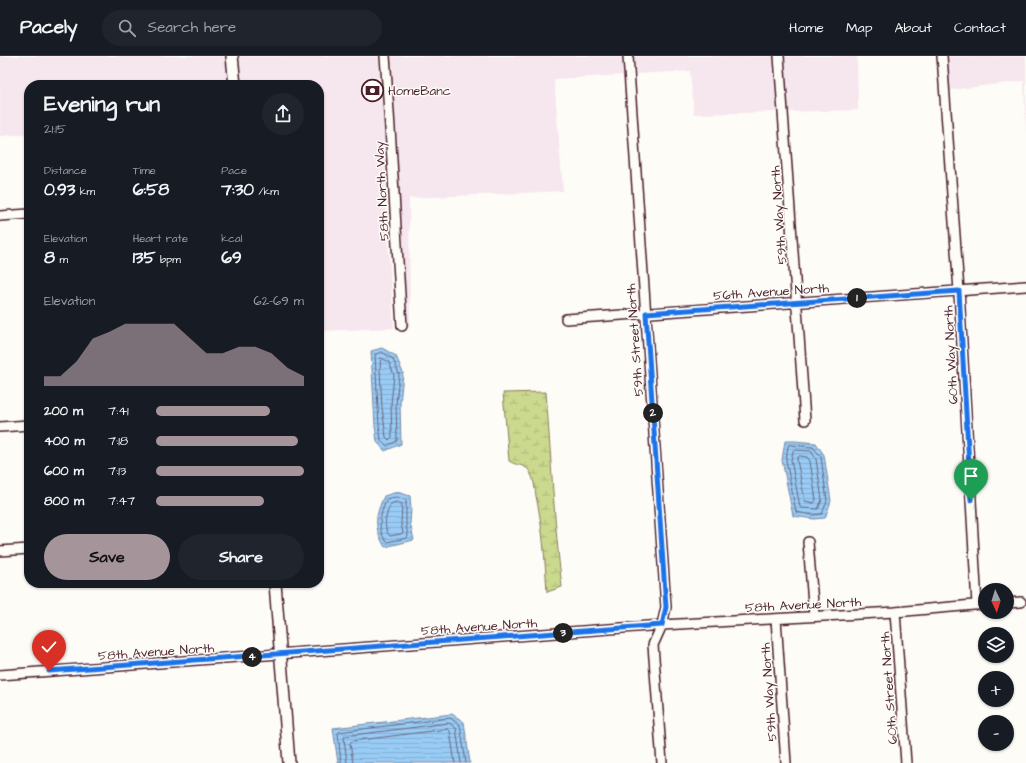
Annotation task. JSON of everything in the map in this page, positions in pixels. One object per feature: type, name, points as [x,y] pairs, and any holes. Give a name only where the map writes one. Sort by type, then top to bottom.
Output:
[{"type":"street","points":[[232,56],[234,80]]},
{"type":"street","name":"58th North Way","points":[[385,56],[391,128],[394,213],[402,326]]},
{"type":"street","name":"59th Street North","points":[[628,56],[666,607],[662,625],[653,645],[662,763]]},
{"type":"street","name":"59th Way North","points":[[779,56],[805,420]]},
{"type":"street","name":"60th Way North","points":[[942,56],[979,583]]},
{"type":"street","points":[[0,216],[24,214]]},
{"type":"street","name":"56th Avenue North","points":[[566,319],[1026,286]]},
{"type":"street","points":[[0,427],[24,425]]},
{"type":"street","points":[[808,542],[814,616]]},
{"type":"street","points":[[0,551],[24,549]]},
{"type":"street","points":[[275,588],[289,763]]},
{"type":"street","points":[[1014,602],[1021,602]]},
{"type":"street","name":"58th Avenue North","points":[[0,675],[281,655],[662,625],[895,612],[978,605]]},
{"type":"street","name":"60th Street North","points":[[895,612],[906,763]]},
{"type":"street","name":"59th Way North","points":[[776,618],[786,763]]},
{"type":"shaded area","points":[[0,56],[227,56],[229,80],[24,80],[24,134],[0,136]]},
{"type":"shaded area","points":[[238,56],[379,56],[384,123],[386,212],[394,328],[324,331],[324,80],[240,80]]},
{"type":"shaded area","points":[[390,56],[623,56],[624,75],[554,79],[563,191],[409,198],[410,327],[405,327],[397,212],[395,122]]},
{"type":"shaded area","points":[[634,56],[773,56],[777,112],[694,114],[690,71],[635,74]]},
{"type":"shaded area","points":[[784,56],[857,56],[858,110],[788,112]]},
{"type":"shaded area","points":[[947,56],[1026,56],[1026,134],[1024,81],[950,90]]},
{"type":"green space","points":[[546,392],[562,587],[547,592],[542,532],[534,484],[528,469],[509,461],[503,393]]},
{"type":"water","points":[[382,348],[396,356],[403,373],[400,404],[401,444],[385,451],[377,442],[371,351]]},
{"type":"water","points":[[785,441],[816,443],[824,455],[831,501],[825,518],[814,519],[793,516],[782,460]]},
{"type":"water","points":[[397,492],[410,496],[410,523],[414,540],[385,547],[377,527],[377,516],[384,496]]},
{"type":"water","points":[[452,714],[464,722],[470,763],[338,763],[333,728]]},
{"type":"place","name":"HomeBanc","points":[[372,90]]},
{"type":"route","points":[[49,671],[281,655],[662,625],[666,607],[646,313],[959,291],[971,500]]}]
